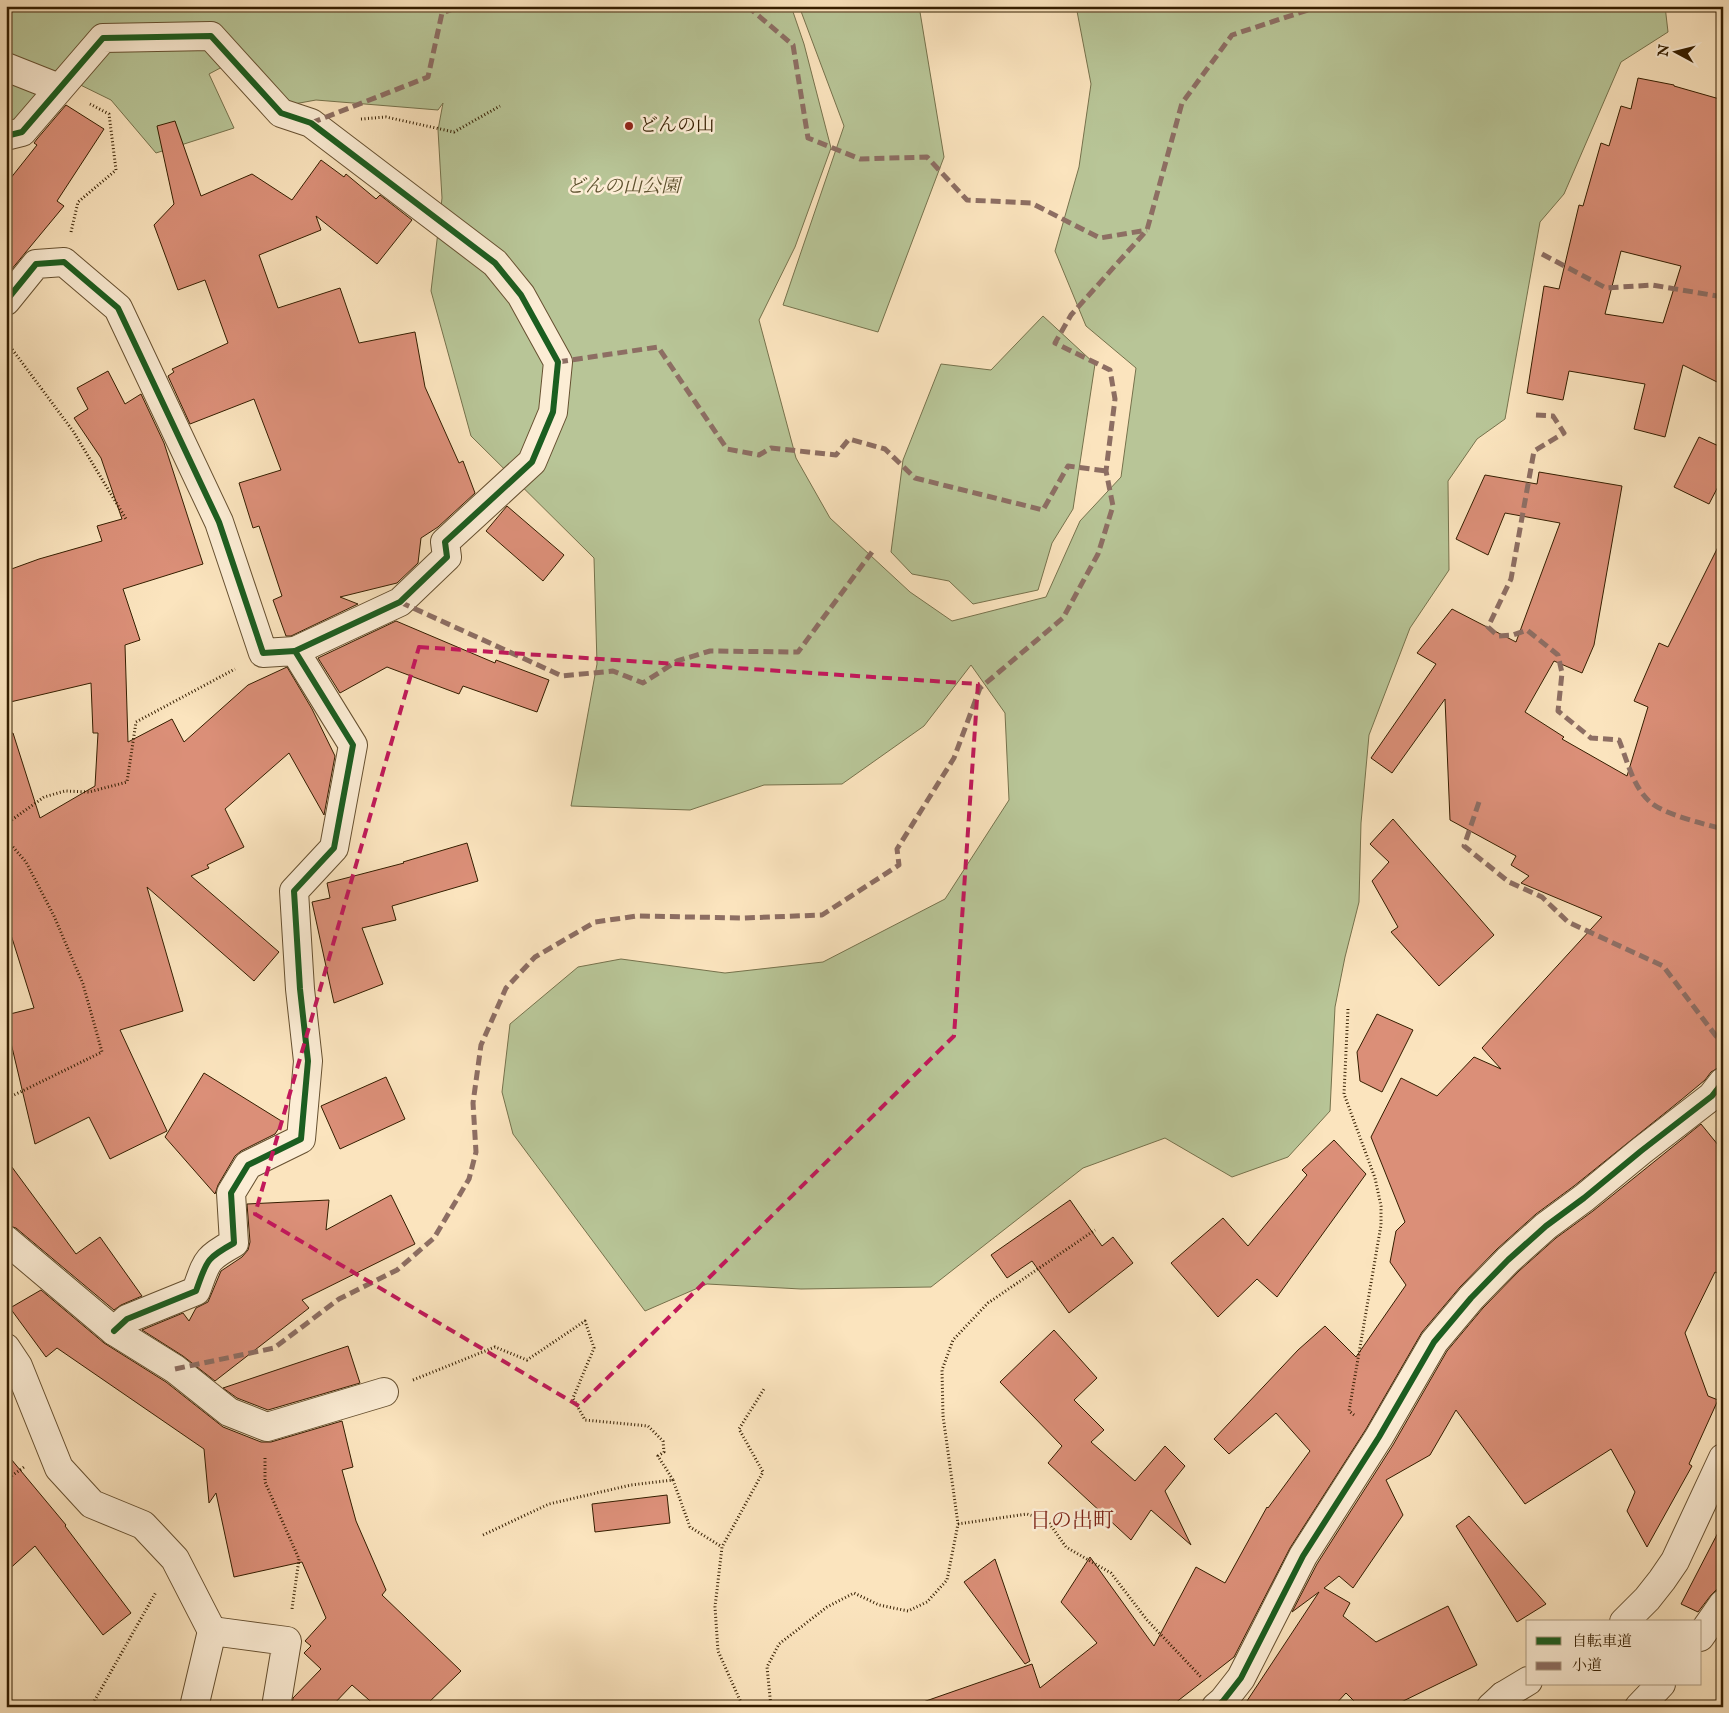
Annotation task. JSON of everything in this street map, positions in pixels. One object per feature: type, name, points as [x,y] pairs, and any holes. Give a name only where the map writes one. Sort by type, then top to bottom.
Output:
[{"type":"street","points":[[6,136],[22,132],[103,38],[211,36],[281,113],[310,123],[494,263],[520,295],[558,362],[553,412],[532,462],[445,542],[448,557],[400,602],[295,651],[263,653],[219,522],[118,308],[64,262],[36,264],[6,301]]},
{"type":"street","points":[[6,67],[59,88]]},
{"type":"street","points":[[114,1331],[127,1319],[196,1291],[207,1262],[214,1254],[234,1243],[231,1193],[248,1164],[301,1138],[308,1061],[300,989],[294,891],[334,848],[353,745],[295,651]]},
{"type":"street","points":[[1220,1704],[1241,1678],[1303,1556],[1379,1437],[1434,1342],[1508,1260],[1546,1226],[1712,1096],[1723,1082]]},
{"type":"street","points":[[6,1240],[114,1331],[175,1370],[229,1412],[267,1427],[384,1392]]},
{"type":"street","points":[[6,1348],[18,1366],[59,1468],[92,1504],[143,1525],[175,1559],[212,1631],[194,1707]]},
{"type":"street","points":[[1626,1620],[1647,1599],[1674,1561],[1722,1464]]},
{"type":"street","points":[[1702,1634],[1723,1604]]},
{"type":"street","points":[[212,1631],[288,1641],[276,1707]]},
{"type":"street","points":[[1497,1701],[1526,1682]]},
{"type":"street","points":[[1639,1707],[1659,1686]]},
{"type":"path","points":[[59,88],[109,114],[116,170],[78,202],[64,262]]},
{"type":"path","points":[[310,123],[386,117],[454,132],[500,106]]},
{"type":"path","points":[[6,341],[73,431],[126,519]]},
{"type":"path","points":[[6,824],[44,797],[65,791],[89,792],[127,782],[136,722],[263,653]]},
{"type":"path","points":[[6,839],[26,862],[54,916],[83,984],[102,1052],[6,1099]]},
{"type":"path","points":[[1348,1009],[1344,1094],[1375,1178],[1381,1206],[1382,1225],[1349,1411],[1379,1437]]},
{"type":"path","points":[[771,1707],[766,1667],[779,1644],[826,1607],[854,1593],[879,1605],[908,1611],[927,1602],[947,1580],[958,1524],[943,1416],[942,1370],[953,1340],[988,1304],[1095,1230]]},
{"type":"path","points":[[384,1392],[495,1347],[527,1360],[585,1321],[594,1348],[573,1398],[585,1420],[648,1426],[663,1441],[664,1452],[658,1456],[673,1480],[690,1527],[722,1547]]},
{"type":"path","points":[[743,1707],[718,1651],[715,1607],[722,1547],[763,1472],[739,1429],[764,1389]]},
{"type":"path","points":[[267,1427],[265,1482],[299,1559],[288,1641]]},
{"type":"path","points":[[482,1535],[549,1504],[631,1485],[673,1480]]},
{"type":"path","points":[[958,1524],[1027,1514],[1047,1520],[1066,1547],[1111,1573],[1146,1620],[1220,1704]]},
{"type":"path","points":[[91,1707],[175,1559]]},
{"type":"highlighted area","points":[[419,647],[978,684],[954,1036],[579,1406],[255,1214]]},
{"type":"green space","name":"どんの山公園","points":[[6,6],[791,6],[804,44],[831,148],[795,247],[759,320],[796,458],[830,518],[910,592],[952,621],[1046,597],[1080,521],[1121,477],[1136,368],[1086,326],[1055,251],[1079,167],[1091,84],[1076,6],[1665,6],[1668,32],[1621,62],[1564,194],[1540,222],[1505,419],[1477,439],[1448,481],[1449,570],[1410,628],[1369,735],[1361,823],[1359,902],[1335,1007],[1330,1111],[1288,1157],[1232,1177],[1165,1138],[1083,1168],[931,1287],[801,1289],[707,1284],[645,1311],[513,1134],[502,1092],[510,1024],[578,967],[621,959],[725,973],[823,962],[945,899],[1009,800],[1005,713],[971,665],[924,726],[842,784],[764,785],[690,810],[571,806],[597,664],[594,558],[471,436],[431,291],[442,198],[438,130],[443,103],[438,110],[316,100],[283,106],[239,58],[209,74],[234,128],[156,153],[111,100],[56,73],[6,129]]},
{"type":"green space","points":[[799,6],[919,6],[944,157],[878,332],[783,305],[844,126]]},
{"type":"green space","points":[[1043,316],[1095,364],[1073,509],[1052,543],[1038,590],[973,604],[949,581],[912,574],[891,552],[903,460],[941,364],[991,370]]},
{"type":"building","points":[[1638,78],[1674,85],[1723,100],[1723,385],[1683,365],[1665,437],[1634,429],[1645,384],[1569,371],[1563,400],[1527,393],[1544,286],[1559,289],[1579,205],[1583,206],[1601,143],[1609,146],[1621,106],[1631,109]],"holes":[[[1621,251],[1681,266],[1663,323],[1605,314]]]},
{"type":"building","points":[[66,105],[104,129],[57,201],[64,206],[6,276],[6,184],[37,145],[34,143],[37,139]]},
{"type":"building","points":[[175,121],[201,196],[252,174],[292,200],[321,160],[344,177],[346,174],[376,199],[380,195],[412,220],[377,264],[316,216],[321,230],[259,255],[278,308],[340,288],[359,343],[415,332],[425,387],[459,463],[463,461],[475,493],[438,527],[421,538],[418,563],[397,583],[340,597],[358,604],[291,636],[286,636],[273,600],[282,596],[259,526],[253,528],[239,483],[281,470],[254,399],[190,424],[168,376],[174,372],[172,369],[228,343],[205,280],[178,290],[154,225],[174,204],[157,126]]},
{"type":"building","points":[[108,371],[125,404],[141,394],[164,443],[203,564],[123,589],[140,640],[125,645],[128,742],[172,719],[184,742],[248,685],[287,667],[312,709],[335,756],[324,815],[289,753],[225,809],[244,847],[207,865],[209,868],[191,876],[279,952],[254,981],[147,887],[183,1011],[120,1030],[167,1131],[110,1159],[89,1117],[35,1144],[6,1022],[6,1015],[34,1008],[6,919],[6,734],[13,733],[40,818],[95,786],[98,733],[93,733],[91,683],[6,703],[6,571],[39,559],[102,541],[97,526],[122,519],[101,458],[74,418],[88,409],[77,388]]},
{"type":"building","points":[[1699,437],[1723,448],[1723,477],[1709,504],[1674,487]]},
{"type":"building","points":[[1539,472],[1622,486],[1594,645],[1582,673],[1554,661],[1525,712],[1564,737],[1562,739],[1627,776],[1648,707],[1634,701],[1659,643],[1668,647],[1723,537],[1723,1065],[1711,1072],[1705,1080],[1681,1100],[1536,1214],[1497,1249],[1460,1287],[1422,1332],[1366,1429],[1290,1548],[1234,1657],[1170,1707],[923,1707],[923,1702],[1032,1664],[1040,1688],[1097,1643],[1061,1602],[1090,1557],[1154,1646],[1196,1567],[1225,1583],[1267,1507],[1310,1451],[1276,1413],[1229,1454],[1214,1439],[1298,1350],[1325,1326],[1356,1357],[1406,1285],[1390,1262],[1396,1231],[1405,1222],[1371,1137],[1401,1078],[1437,1096],[1474,1057],[1501,1069],[1482,1048],[1602,917],[1521,883],[1529,876],[1511,865],[1516,856],[1450,820],[1445,699],[1392,773],[1371,758],[1436,664],[1417,653],[1452,609],[1516,642],[1560,523],[1505,513],[1488,555],[1456,539],[1485,475],[1537,484]]},
{"type":"building","points":[[507,506],[564,555],[543,581],[486,531]]},
{"type":"building","points":[[396,621],[495,663],[496,660],[549,680],[537,712],[463,686],[459,694],[387,667],[340,693],[318,658]]},
{"type":"building","points":[[1393,819],[1494,935],[1439,986],[1391,932],[1398,927],[1372,881],[1389,862],[1370,844]]},
{"type":"building","points":[[467,843],[478,881],[392,906],[396,920],[362,928],[383,984],[334,1003],[312,902],[330,898],[327,883],[404,863]]},
{"type":"building","points":[[1377,1014],[1413,1030],[1382,1092],[1360,1081],[1357,1052]]},
{"type":"building","points":[[204,1073],[283,1122],[275,1134],[235,1156],[218,1185],[215,1194],[165,1137]]},
{"type":"building","points":[[386,1077],[405,1119],[340,1149],[321,1106]]},
{"type":"building","points":[[1701,1124],[1723,1151],[1723,1276],[1715,1272],[1685,1333],[1708,1396],[1718,1400],[1689,1464],[1692,1466],[1647,1547],[1627,1511],[1635,1492],[1611,1449],[1525,1504],[1456,1410],[1430,1455],[1386,1480],[1403,1515],[1353,1588],[1339,1576],[1324,1588],[1350,1603],[1343,1616],[1376,1642],[1448,1606],[1477,1665],[1391,1707],[1360,1707],[1346,1693],[1333,1707],[1243,1707],[1319,1592],[1292,1612],[1317,1564],[1393,1445],[1447,1351],[1483,1308],[1519,1271],[1556,1238],[1593,1211]]},
{"type":"building","points":[[1334,1140],[1366,1174],[1277,1297],[1257,1279],[1218,1317],[1171,1263],[1223,1218],[1248,1246],[1307,1175],[1302,1170]]},
{"type":"building","points":[[6,1159],[76,1254],[100,1237],[142,1296],[114,1310],[16,1228],[6,1225]]},
{"type":"building","points":[[391,1195],[415,1244],[302,1300],[309,1308],[215,1381],[183,1356],[142,1330],[183,1313],[189,1321],[196,1308],[208,1302],[221,1271],[242,1257],[248,1250],[250,1242],[247,1204],[329,1200],[326,1230]]},
{"type":"building","points":[[1070,1200],[1102,1246],[1113,1237],[1133,1263],[1069,1313],[1032,1261],[1007,1278],[991,1255]]},
{"type":"building","points":[[41,1290],[104,1343],[166,1382],[223,1427],[261,1442],[271,1442],[342,1421],[353,1467],[342,1470],[356,1521],[386,1590],[382,1595],[461,1671],[424,1707],[377,1707],[352,1685],[331,1707],[292,1707],[293,1698],[321,1669],[304,1653],[311,1646],[305,1641],[326,1618],[302,1562],[234,1577],[216,1493],[209,1503],[204,1449],[57,1348],[46,1357],[10,1308]]},
{"type":"building","points":[[1054,1330],[1097,1378],[1074,1400],[1104,1430],[1091,1442],[1135,1481],[1165,1446],[1185,1466],[1165,1491],[1191,1545],[1151,1510],[1131,1540],[1048,1463],[1062,1446],[1000,1382]]},
{"type":"building","points":[[348,1346],[360,1383],[268,1410],[237,1398],[223,1388]]},
{"type":"building","points":[[6,1453],[66,1525],[131,1613],[103,1635],[35,1546],[6,1572]]},
{"type":"building","points":[[667,1495],[670,1523],[595,1532],[592,1504]]},
{"type":"building","points":[[1469,1516],[1546,1604],[1517,1622],[1456,1526]]},
{"type":"building","points":[[1723,1523],[1723,1589],[1716,1590],[1698,1612],[1681,1604]]},
{"type":"building","points":[[995,1559],[1030,1661],[1025,1664],[964,1582]]},
{"type":"marked path","points":[[311,123],[428,77],[442,13],[462,6]]},
{"type":"marked path","points":[[747,6],[793,45],[808,138],[860,159],[927,157],[967,200],[1031,203],[1100,238],[1147,230]]},
{"type":"marked path","points":[[175,1369],[274,1348],[339,1299],[397,1270],[434,1238],[469,1179],[476,1152],[473,1103],[481,1045],[506,988],[535,957],[595,922],[637,916],[744,918],[822,915],[899,865],[897,849],[954,758],[980,688],[1063,618],[1098,554],[1113,506],[1106,471],[1115,399],[1110,370],[1055,343],[1071,315],[1147,230],[1182,103],[1232,35],[1320,6]]},
{"type":"marked path","points":[[1542,254],[1606,288],[1652,285],[1723,297]]},
{"type":"marked path","points":[[558,362],[658,347],[727,449],[759,455],[771,448],[836,455],[849,439],[885,449],[915,478],[1043,510],[1068,466],[1106,471]]},
{"type":"marked path","points":[[1536,415],[1553,416],[1564,433],[1534,451],[1511,579],[1488,627],[1498,636],[1513,635],[1527,630],[1558,655],[1562,673],[1558,711],[1591,738],[1619,740],[1635,781],[1650,802],[1664,811],[1723,829]]},
{"type":"marked path","points":[[400,602],[562,676],[613,671],[643,683],[677,661],[710,651],[798,652],[872,552]]},
{"type":"marked path","points":[[1479,802],[1464,846],[1509,882],[1542,897],[1568,922],[1663,966],[1716,1036],[1723,1040]]},
{"type":"cycle path","points":[[6,136],[22,132],[103,38],[211,36],[281,113],[311,123],[495,263],[521,295],[558,362],[553,412],[532,462],[445,542],[447,557],[400,602],[295,651]]},
{"type":"cycle path","points":[[6,301],[36,264],[64,262],[118,308],[219,522],[263,653],[295,651],[353,745],[334,848],[294,891],[300,989],[308,1061],[301,1139],[248,1165],[231,1193],[234,1243],[217,1253],[208,1262],[196,1291],[127,1319],[114,1331]]},
{"type":"cycle path","points":[[1216,1707],[1241,1678],[1303,1556],[1379,1437],[1434,1342],[1471,1298],[1508,1260],[1546,1226],[1712,1096],[1723,1082]]},
{"type":"place","name":"どんの山","points":[[629,126]]},
{"type":"district","name":"日の出町","points":[[1072,1521]]}]
